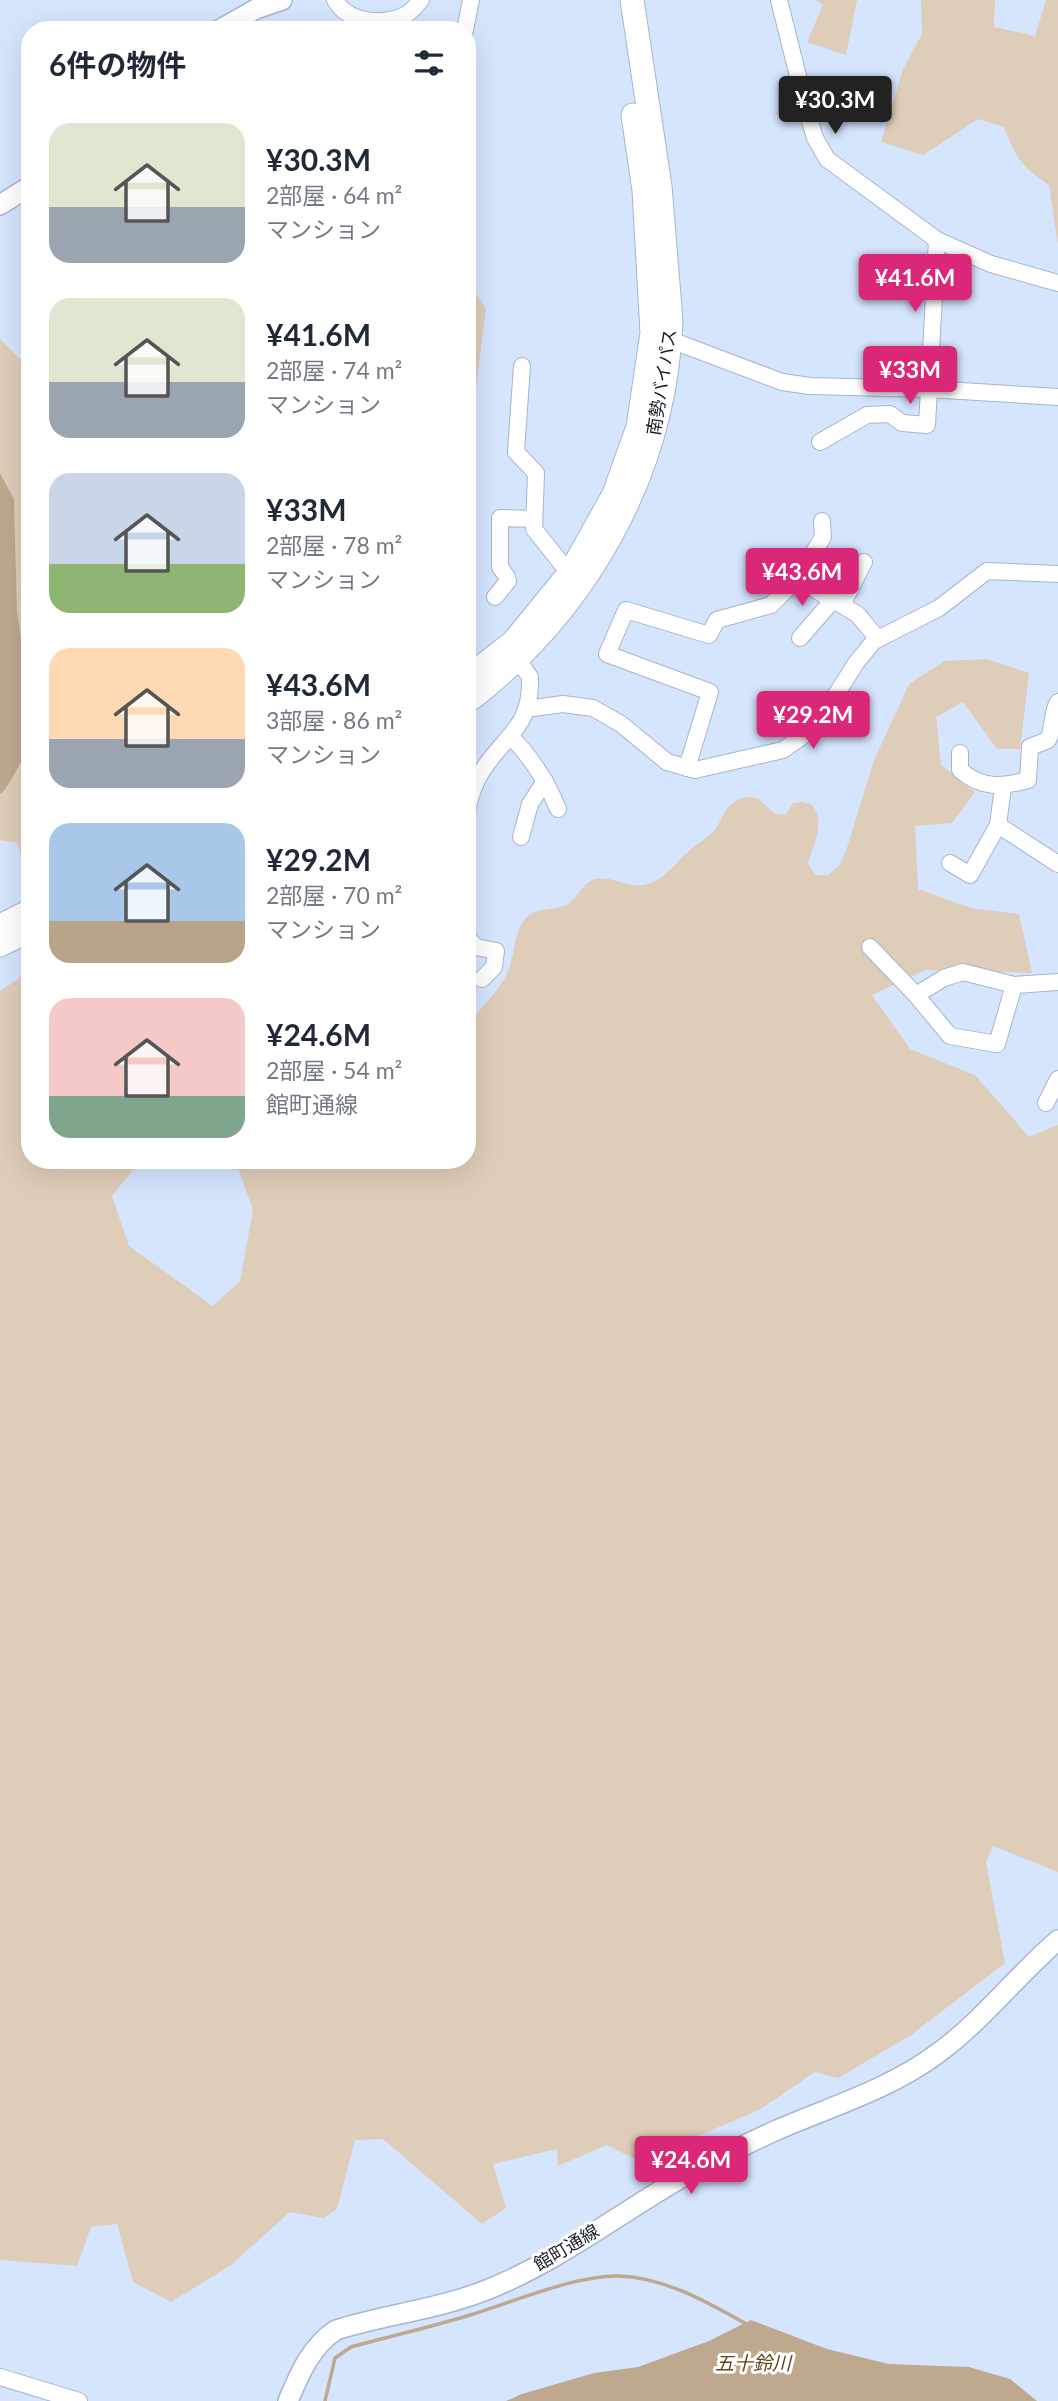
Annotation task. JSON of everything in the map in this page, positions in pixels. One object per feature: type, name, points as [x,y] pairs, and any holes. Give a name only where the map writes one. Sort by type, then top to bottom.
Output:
[{"type":"highway","name":"南勢バイパス","points":[[476,695],[518,660],[592,570],[626,509],[640,478],[653,436],[661,336],[644,190],[616,0]]},
{"type":"highway","name":"南勢バイパス","points":[[476,671],[514,641],[569,573],[614,494],[638,427],[661,336],[671,321],[660,186],[632,0]]},
{"type":"highway","points":[[0,926],[21,916]]},
{"type":"highway","points":[[0,945],[21,934]]},
{"type":"main road","points":[[235,21],[256,9],[282,0]]},
{"type":"main road","points":[[0,205],[21,192]]},
{"type":"main road","name":"館町通線","points":[[288,2401],[315,2349],[336,2330],[454,2301],[500,2284],[547,2260],[639,2202],[705,2165],[776,2130],[903,2076],[935,2056],[978,2020],[1058,1940]]},
{"type":"street","points":[[335,0],[344,12],[361,19],[377,21],[404,15],[421,0]]},
{"type":"street","points":[[467,21],[471,0]]},
{"type":"street","points":[[779,0],[805,104],[820,149],[837,167],[937,240],[991,264],[1058,283]]},
{"type":"street","points":[[820,442],[867,415],[890,414],[902,423],[927,425],[937,240]]},
{"type":"street","points":[[661,336],[782,382],[810,386],[929,389],[1058,397]]},
{"type":"street","points":[[522,366],[516,452],[536,473],[534,529],[569,573]]},
{"type":"street","points":[[495,597],[508,581],[500,568],[500,518],[534,519]]},
{"type":"street","points":[[687,768],[710,692],[607,653],[626,610],[709,635],[717,620],[771,605],[797,579],[823,537],[822,521]]},
{"type":"street","points":[[800,638],[838,603],[864,562]]},
{"type":"street","points":[[526,709],[563,705],[593,708],[621,724],[667,762],[695,770],[783,750],[807,733],[874,641],[939,608],[987,571],[1058,574]]},
{"type":"street","points":[[797,579],[857,614],[878,639]]},
{"type":"street","points":[[476,785],[480,773],[511,737],[526,709],[530,677],[518,660]]},
{"type":"street","points":[[960,753],[960,770],[971,780],[1003,787],[1028,780],[1030,747],[1048,740],[1052,730],[1054,707],[1058,702]]},
{"type":"street","points":[[511,737],[524,750],[545,781],[558,809]]},
{"type":"street","points":[[521,836],[530,804],[545,781]]},
{"type":"street","points":[[950,863],[970,875],[998,825],[1003,787]]},
{"type":"street","points":[[998,825],[1058,864]]},
{"type":"street","points":[[476,947],[496,951],[494,967],[482,979]]},
{"type":"street","points":[[870,947],[916,995],[950,1036],[997,1044],[1014,985]]},
{"type":"street","points":[[916,995],[944,978],[964,972],[1014,985],[1058,982]]},
{"type":"street","points":[[1046,1103],[1058,1079]]},
{"type":"street","points":[[0,2378],[68,2401]]},
{"type":"street","points":[[53,2397],[79,2401]]},
{"type":"shaded area","points":[[816,0],[857,0],[846,55],[807,42],[823,5]]},
{"type":"shaded area","points":[[921,0],[995,0],[994,27],[1035,36],[1046,0],[1058,0],[1058,245],[1049,185],[1020,161],[1004,127],[978,119],[923,155],[881,142],[903,69],[922,34]]},
{"type":"shaded area","points":[[476,294],[486,309],[476,387]]},
{"type":"shaded area","points":[[0,339],[21,360],[21,637],[17,610],[14,499],[0,473]]},
{"type":"shaded area","points":[[987,659],[1029,673],[1020,749],[997,749],[963,702],[936,717],[941,765],[975,792],[952,823],[915,826],[918,889],[971,908],[1019,914],[1032,973],[925,970],[872,995],[910,1049],[975,1075],[1029,1137],[1058,1125],[1058,1872],[993,1846],[986,1862],[1005,1963],[911,2035],[838,2078],[815,2072],[759,2110],[698,2136],[689,2136],[643,2163],[607,2145],[558,2166],[557,2149],[493,2164],[506,2208],[482,2224],[383,2139],[355,2140],[337,2209],[324,2218],[290,2212],[231,2265],[171,2302],[133,2282],[117,2224],[91,2227],[77,2266],[0,2260],[0,991],[21,975],[21,1169],[134,1169],[112,1196],[129,1246],[213,1306],[240,1281],[253,1210],[238,1169],[476,1169],[476,1014],[505,977],[521,924],[525,919],[533,913],[569,904],[587,884],[596,879],[635,885],[654,882],[711,834],[734,802],[749,797],[779,814],[786,814],[793,803],[811,804],[816,811],[819,826],[808,864],[816,875],[828,875],[839,866],[846,851],[874,760],[909,684],[945,661]]},
{"type":"shaded area","points":[[21,762],[21,857],[17,843],[0,840],[0,794]]},
{"type":"water","points":[[0,473],[14,499],[17,610],[21,637],[21,762],[0,794]]},
{"type":"water","name":"五十鈴川","points":[[751,2320],[827,2349],[889,2364],[969,2367],[1010,2379],[1037,2401],[506,2401],[594,2373],[638,2367],[709,2341]]},
{"type":"waterway","points":[[325,2401],[335,2358],[351,2347],[487,2310],[583,2280],[620,2276],[654,2281],[687,2293],[748,2325]]}]
